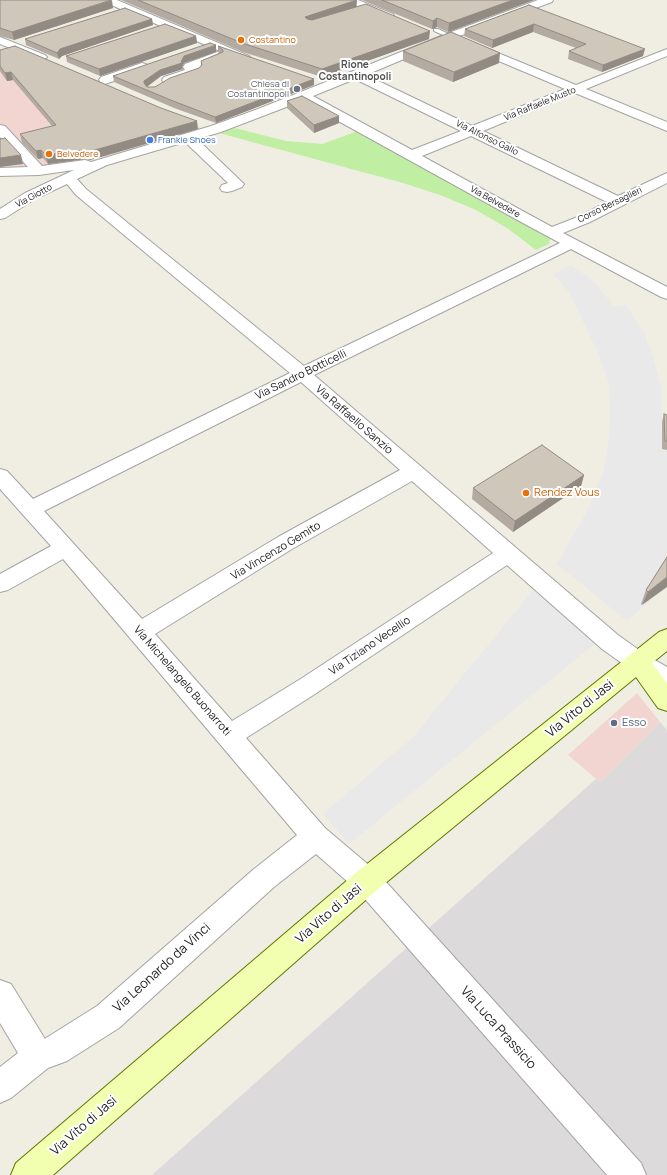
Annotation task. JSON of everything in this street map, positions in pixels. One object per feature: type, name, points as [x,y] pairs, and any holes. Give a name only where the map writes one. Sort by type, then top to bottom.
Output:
[{"type":"street","points":[[108,0],[210,44],[252,60]]},
{"type":"street","points":[[349,0],[365,9],[398,20]]},
{"type":"street","points":[[0,172],[39,171],[102,162],[216,129],[357,75],[443,35],[548,0]]},
{"type":"street","points":[[528,7],[542,13]]},
{"type":"street","points":[[111,13],[126,8]]},
{"type":"street","points":[[152,30],[166,25]]},
{"type":"street","points":[[424,31],[443,35],[667,127]]},
{"type":"street","points":[[0,40],[55,63]]},
{"type":"street","points":[[195,49],[210,44]]},
{"type":"street","points":[[643,50],[662,54]]},
{"type":"street","points":[[157,86],[166,80],[195,70],[189,66],[230,52]]},
{"type":"street","name":"Via Raffaele Musto","points":[[412,155],[662,54]]},
{"type":"street","points":[[105,80],[150,64]]},
{"type":"street","name":"Via Alfonso Gallo","points":[[357,75],[618,202]]},
{"type":"street","points":[[90,78],[119,90]]},
{"type":"street","points":[[309,79],[330,85]]},
{"type":"street","name":"Via Belvedere","points":[[303,96],[324,106],[551,232],[667,294]]},
{"type":"street","points":[[263,112],[324,106]]},
{"type":"street","points":[[195,121],[216,129]]},
{"type":"street","points":[[0,129],[39,171]]},
{"type":"street","points":[[187,137],[237,184],[227,188]]},
{"type":"street","name":"Via Giotto","points":[[0,215],[30,196],[102,162]]},
{"type":"street","name":"Corso Bersaglieri","points":[[551,232],[585,218],[667,177]]},
{"type":"street","name":"Via Raffaello Sanzio","points":[[69,178],[82,192],[302,374],[610,642],[638,662],[667,679]]},
{"type":"street","name":"Via Sandro Botticelli","points":[[30,509],[302,374],[572,243]]},
{"type":"street","name":"Via Vincenzo Gemito","points":[[140,632],[285,543],[413,472]]},
{"type":"street","name":"Via Michelangelo Buonarroti","points":[[0,476],[140,632],[316,837],[367,881]]},
{"type":"street","points":[[0,584],[66,548]]},
{"type":"street","name":"Via Tiziano Vecellio","points":[[229,736],[314,683],[509,553]]},
{"type":"street","name":"Via Vito di Jasi","points":[[28,1175],[367,881],[667,638]]},
{"type":"street","points":[[638,662],[667,701]]},
{"type":"street","name":"Via Leonardo da Vinci","points":[[0,1088],[38,1057],[56,1050],[108,1017],[258,883],[316,837]]},
{"type":"street","name":"Via Luca Prassicio","points":[[367,881],[629,1175]]},
{"type":"street","points":[[0,995],[38,1057]]},
{"type":"shaded area","points":[[26,53],[205,130],[80,163],[0,171],[0,54]]},
{"type":"shaded area","points":[[571,265],[593,281],[614,306],[626,305],[645,335],[654,360],[661,388],[662,449],[667,450],[667,563],[657,579],[666,587],[627,621],[557,564],[587,511],[603,473],[609,439],[610,405],[608,380],[597,351],[568,291],[553,274]]},
{"type":"shaded area","points":[[533,590],[596,643],[349,844],[323,814],[413,737]]},
{"type":"shaded area","points":[[637,693],[660,722],[600,782],[568,755]]},
{"type":"shaded area","points":[[660,722],[667,730],[667,1175],[152,1175],[596,779],[600,782]]},
{"type":"green space","points":[[235,128],[286,141],[322,144],[358,131],[550,238],[549,244],[536,250],[507,228],[476,210],[440,195],[403,183],[219,133]]},
{"type":"building","points":[[0,0],[111,0],[12,32],[0,28]]},
{"type":"building","points":[[138,0],[357,0],[305,17],[312,20],[366,4],[430,31],[322,69],[242,43]]},
{"type":"building","points":[[382,0],[513,0],[449,23],[437,18],[433,21]]},
{"type":"building","points":[[529,5],[645,49],[603,65],[569,51],[586,44],[534,24],[493,40],[465,29]]},
{"type":"building","points":[[125,8],[152,19],[60,49],[57,53],[25,39]]},
{"type":"building","points":[[165,24],[196,36],[99,69],[66,56]]},
{"type":"building","points":[[451,32],[500,53],[454,72],[403,51]]},
{"type":"building","points":[[210,43],[216,45],[184,56],[181,62],[182,63],[160,70],[144,81],[144,83],[147,87],[155,87],[170,78],[199,68],[202,65],[201,61],[223,52],[223,50],[218,46],[314,79],[215,117],[113,76]]},
{"type":"building","points":[[15,46],[161,108],[197,121],[88,152],[83,150],[46,155],[41,150],[36,151],[20,134],[56,125],[11,72],[5,73],[0,66],[0,50]]},
{"type":"building","points":[[302,96],[339,116],[314,125],[287,101]]},
{"type":"building","points":[[5,138],[21,155],[0,158],[0,139]]},
{"type":"building","points":[[664,414],[667,415],[667,441],[665,441]]},
{"type":"building","name":"Rendez Vous","points":[[542,445],[584,475],[515,521],[473,488]]},
{"type":"building","points":[[667,557],[667,577],[648,592],[646,590]]},
{"type":"place","name":"Costantino","points":[[241,40]]},
{"type":"place","name":"Chiesa di Costantinopoli","points":[[297,89]]},
{"type":"place","name":"Frankie Shoes","points":[[150,140]]},
{"type":"place","name":"Belvedere","points":[[49,154]]},
{"type":"place","name":"Rendez Vous","points":[[526,493]]},
{"type":"place","name":"Esso","points":[[614,723]]},
{"type":"district","name":"Rione Costantinopoli","points":[[355,70]]}]
